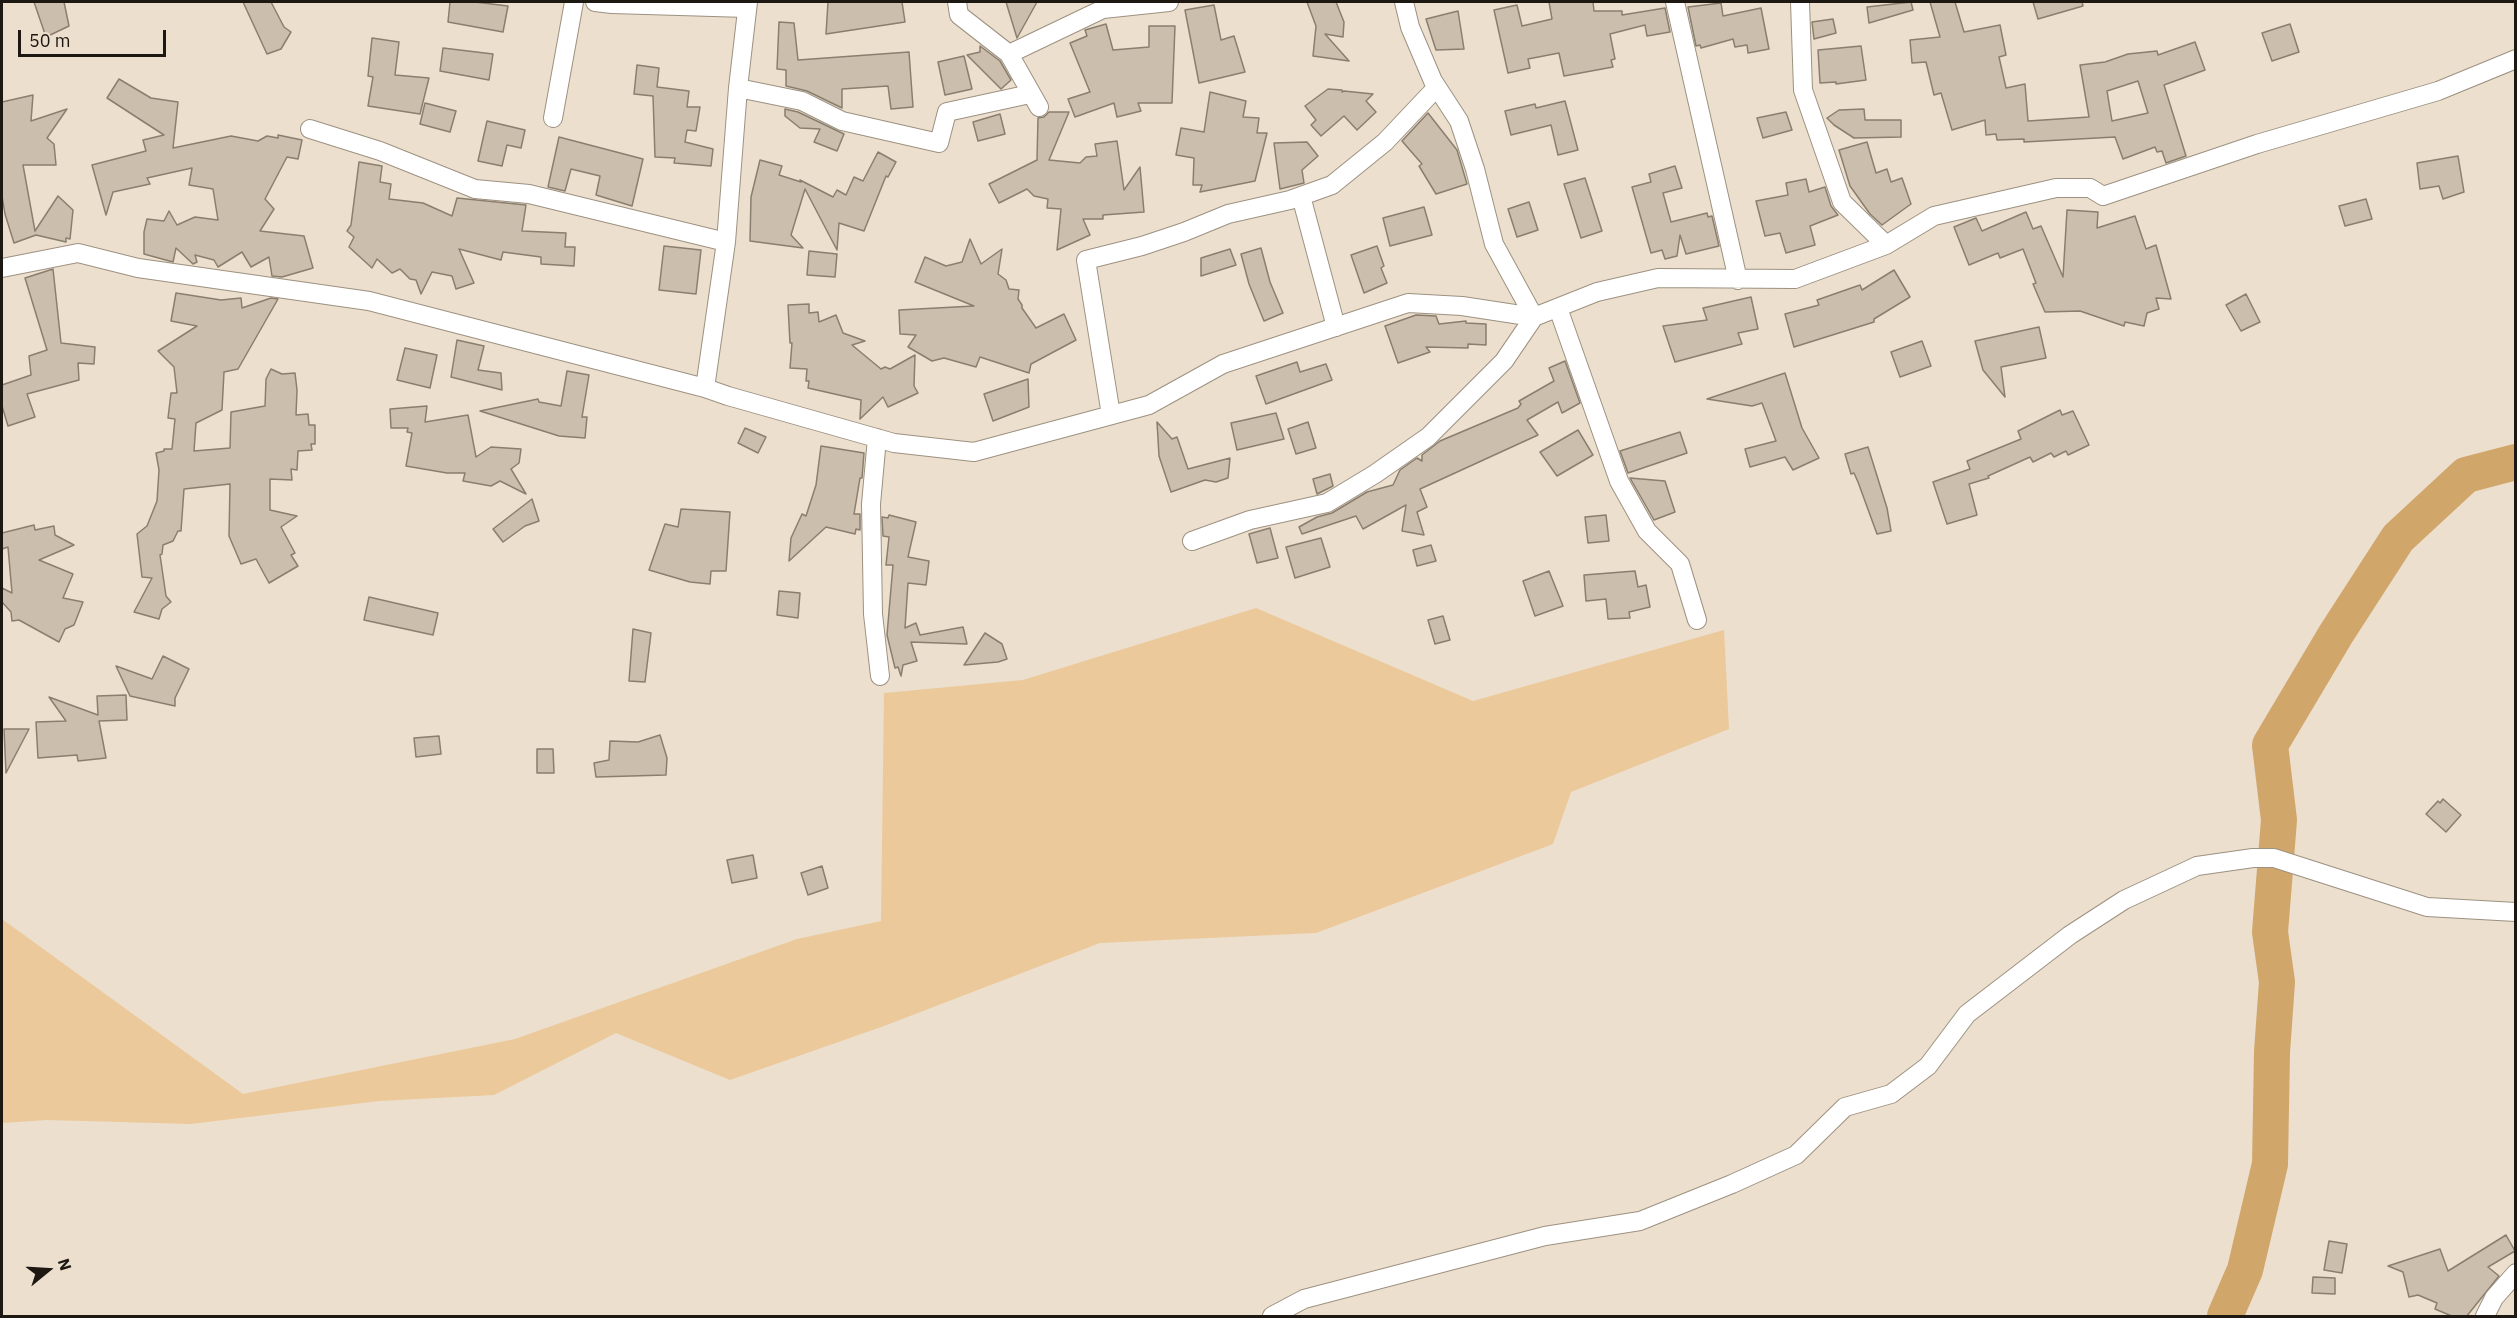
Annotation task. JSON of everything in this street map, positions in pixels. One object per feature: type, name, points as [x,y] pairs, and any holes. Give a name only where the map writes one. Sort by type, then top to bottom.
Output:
[{"type":"street","points":[[553,118],[574,2]]},
{"type":"street","points":[[596,2],[747,5],[726,242],[705,388]]},
{"type":"street","points":[[738,88],[802,101],[842,121],[939,143],[947,112],[1034,100],[1009,54],[959,15],[957,2]]},
{"type":"street","points":[[1009,54],[1103,9],[1170,2]]},
{"type":"street","points":[[1404,2],[1410,27],[1437,87],[1459,120],[1475,169],[1494,244],[1534,317]]},
{"type":"street","points":[[1675,2],[1738,280]]},
{"type":"street","points":[[1799,2],[1803,90],[1842,202],[1886,245]]},
{"type":"street","points":[[2,268],[78,253],[138,268],[369,301],[705,388],[894,443],[974,452],[1149,405],[1223,364],[1408,303],[1462,306],[1534,317],[1597,292],[1658,278],[1795,279],[1886,245],[1934,216],[2056,188],[2090,188],[2103,196],[2257,144],[2438,91],[2516,59]]},
{"type":"street","points":[[1111,415],[1086,260],[1142,246],[1228,214],[1301,196],[1332,185],[1385,142],[1437,87]]},
{"type":"street","points":[[310,129],[380,151],[475,189],[530,194],[726,242]]},
{"type":"street","points":[[1301,196],[1335,327]]},
{"type":"street","points":[[1558,308],[1619,482],[1647,531],[1680,564],[1697,620]]},
{"type":"street","points":[[1192,541],[1250,520],[1327,503],[1376,474],[1428,437],[1504,361],[1534,317]]},
{"type":"street","points":[[877,438],[871,504],[873,614],[880,676]]},
{"type":"street","points":[[1272,1317],[1304,1299],[1545,1236],[1640,1221],[1796,1155],[1845,1107],[1891,1094],[1928,1066],[1967,1014],[2070,935],[2124,900],[2197,867],[2253,858],[2274,858],[2427,907],[2516,912]]},
{"type":"street","points":[[2486,1317],[2494,1298],[2516,1273]]},
{"type":"shaded area","points":[[1256,608],[1473,701],[1724,630],[1729,729],[1571,792],[1553,844],[1316,933],[1100,943],[884,1026],[730,1080],[616,1033],[494,1095],[379,1101],[191,1124],[47,1120],[2,1123],[2,919],[243,1094],[515,1039],[797,939],[881,921],[884,693],[1023,680]]},
{"type":"building","points":[[34,2],[64,2],[69,26],[46,37]]},
{"type":"building","points":[[243,2],[271,2],[284,27],[291,32],[281,49],[267,54]]},
{"type":"building","points":[[450,2],[508,6],[503,32],[448,22]]},
{"type":"building","points":[[828,2],[902,2],[905,22],[826,34]]},
{"type":"building","points":[[1006,2],[1037,2],[1017,38]]},
{"type":"building","points":[[1307,2],[1336,2],[1344,22],[1343,37],[1325,34],[1349,61],[1313,56],[1316,26]]},
{"type":"building","points":[[1549,2],[1593,2],[1594,11],[1622,11],[1622,15],[1665,8],[1670,32],[1647,36],[1645,25],[1610,34],[1615,59],[1611,60],[1613,67],[1564,76],[1559,53],[1528,59],[1530,68],[1508,73],[1494,10],[1517,5],[1522,26],[1552,19]]},
{"type":"building","points":[[1911,2],[1913,10],[1869,23],[1867,7]]},
{"type":"building","points":[[1930,2],[1955,2],[1964,32],[2000,25],[2006,55],[1999,57],[2006,88],[2025,84],[2028,121],[2089,117],[2080,65],[2105,62],[2128,54],[2157,51],[2158,55],[2195,42],[2205,70],[2164,85],[2186,156],[2166,163],[2162,151],[2157,152],[2155,147],[2123,159],[2115,137],[2024,142],[2024,139],[1997,140],[1996,134],[1986,135],[1985,120],[1952,130],[1941,93],[1934,95],[1926,62],[1912,63],[1910,40],[1940,37]],"holes":[[[2138,81],[2148,113],[2112,121],[2107,91]]]},
{"type":"building","points":[[2033,2],[2082,2],[2083,6],[2038,19]]},
{"type":"building","points":[[1721,3],[1723,16],[1761,8],[1769,49],[1748,53],[1747,45],[1735,47],[1733,39],[1701,48],[1700,45],[1696,46],[1688,7]]},
{"type":"building","points":[[1214,5],[1221,40],[1234,36],[1245,72],[1199,83],[1185,10]]},
{"type":"building","points":[[1458,11],[1464,49],[1436,50],[1426,19]]},
{"type":"building","points":[[1833,19],[1836,33],[1814,39],[1812,22]]},
{"type":"building","points":[[779,22],[794,23],[798,60],[909,52],[913,107],[891,109],[888,86],[842,89],[842,108],[807,91],[786,86],[786,70],[777,69]]},
{"type":"building","points":[[1106,24],[1113,50],[1149,47],[1149,26],[1175,26],[1172,103],[1138,103],[1141,111],[1117,117],[1114,103],[1075,117],[1068,99],[1090,92],[1070,43],[1087,36],[1085,30]]},
{"type":"building","points":[[2290,24],[2299,52],[2272,61],[2262,33]]},
{"type":"building","points":[[372,38],[399,42],[395,75],[429,78],[420,114],[368,106],[373,77],[368,76]]},
{"type":"building","points":[[980,46],[1000,61],[1011,80],[1001,89],[967,55],[980,52]]},
{"type":"building","points":[[1861,46],[1866,80],[1836,84],[1836,82],[1820,83],[1818,50]]},
{"type":"building","points":[[443,48],[493,54],[489,80],[440,71]]},
{"type":"building","points":[[964,56],[972,89],[945,95],[938,62]]},
{"type":"building","points":[[637,65],[659,68],[657,87],[689,91],[687,107],[700,107],[696,131],[687,130],[685,142],[713,149],[711,166],[674,163],[675,158],[655,157],[653,96],[634,94]]},
{"type":"building","points":[[119,79],[151,98],[178,102],[173,148],[231,136],[258,141],[267,136],[278,138],[278,135],[302,140],[298,159],[287,157],[265,199],[274,209],[260,231],[304,236],[313,268],[282,277],[272,276],[269,257],[251,267],[242,252],[218,267],[214,260],[195,255],[197,262],[193,264],[176,248],[173,262],[144,254],[144,232],[147,219],[164,221],[169,211],[177,225],[195,217],[218,220],[213,189],[189,185],[192,168],[147,178],[150,184],[113,192],[106,215],[92,165],[146,151],[143,140],[164,135],[107,98]]},
{"type":"building","points":[[1328,89],[1373,94],[1366,101],[1376,112],[1357,130],[1344,116],[1321,136],[1311,125],[1316,120],[1305,106]]},
{"type":"building","points":[[1210,92],[1246,101],[1243,117],[1259,118],[1257,133],[1267,133],[1255,181],[1200,192],[1202,185],[1193,185],[1194,158],[1176,155],[1181,128],[1204,132]]},
{"type":"building","points":[[33,95],[31,121],[67,109],[47,138],[54,144],[56,165],[23,165],[35,231],[58,196],[73,210],[70,239],[66,238],[66,242],[36,235],[14,243],[5,214],[2,196],[2,102]]},
{"type":"building","points":[[1565,101],[1578,150],[1558,155],[1551,125],[1511,135],[1505,111],[1535,104],[1536,108]]},
{"type":"building","points":[[425,103],[456,111],[450,132],[420,124]]},
{"type":"building","points":[[785,109],[798,112],[844,134],[837,151],[814,142],[820,129],[800,128],[785,116]]},
{"type":"building","points":[[1864,109],[1865,120],[1901,120],[1901,137],[1854,138],[1827,118],[1839,110]]},
{"type":"building","points":[[1049,112],[1069,112],[1049,160],[1080,163],[1086,157],[1097,156],[1095,144],[1117,141],[1124,190],[1140,167],[1144,212],[1103,215],[1103,219],[1083,219],[1090,235],[1057,250],[1061,209],[1047,208],[1048,199],[1034,196],[1027,189],[999,203],[989,184],[1037,160],[1038,118],[1044,117]]},
{"type":"building","points":[[1786,112],[1792,130],[1763,138],[1757,118]]},
{"type":"building","points":[[1428,113],[1457,150],[1467,184],[1436,194],[1419,166],[1422,164],[1402,141]]},
{"type":"building","points":[[1000,114],[1005,134],[978,141],[973,122]]},
{"type":"building","points":[[487,121],[525,130],[521,148],[507,145],[502,166],[478,161]]},
{"type":"building","points":[[559,137],[643,159],[632,206],[596,195],[600,176],[571,169],[565,191],[548,187]]},
{"type":"building","points":[[1307,142],[1318,156],[1302,170],[1304,183],[1280,189],[1274,143]]},
{"type":"building","points":[[1867,142],[1876,173],[1887,169],[1891,182],[1902,178],[1911,204],[1882,225],[1870,214],[1850,186],[1839,150]]},
{"type":"building","points":[[878,152],[896,162],[888,177],[886,176],[864,231],[839,223],[837,250],[805,189],[791,235],[803,248],[750,241],[751,197],[760,160],[782,166],[779,175],[801,182],[800,180],[833,197],[837,190],[846,195],[854,177],[863,181]]},
{"type":"building","points":[[2458,156],[2464,192],[2443,199],[2439,186],[2420,189],[2417,163]]},
{"type":"building","points":[[359,162],[382,166],[380,182],[391,184],[389,199],[423,203],[452,216],[457,198],[526,205],[522,231],[566,233],[565,247],[575,247],[574,266],[541,264],[541,257],[503,252],[501,260],[459,249],[474,283],[456,289],[452,276],[432,272],[421,294],[416,280],[410,279],[400,269],[392,273],[377,259],[372,268],[349,247],[354,237],[347,231],[351,225]]},
{"type":"building","points":[[1675,166],[1682,188],[1663,193],[1671,222],[1707,213],[1708,217],[1712,216],[1719,246],[1686,254],[1680,235],[1677,256],[1665,259],[1662,250],[1651,253],[1632,187],[1651,182],[1649,174]]},
{"type":"building","points":[[1585,178],[1602,231],[1581,238],[1564,184]]},
{"type":"building","points":[[1806,179],[1809,192],[1825,187],[1831,206],[1838,215],[1810,226],[1815,245],[1786,253],[1780,233],[1765,236],[1756,201],[1788,195],[1786,183]]},
{"type":"building","points":[[2366,199],[2372,219],[2345,226],[2339,206]]},
{"type":"building","points":[[1529,202],[1538,230],[1517,237],[1508,209]]},
{"type":"building","points":[[1424,207],[1432,235],[1390,246],[1383,218]]},
{"type":"building","points":[[2067,210],[2098,212],[2097,228],[2135,216],[2146,249],[2156,245],[2171,299],[2156,298],[2159,309],[2147,313],[2144,326],[2125,322],[2124,326],[2080,311],[2045,312],[2033,284],[2036,283],[2023,249],[2000,258],[1998,253],[1969,265],[1954,227],[1976,218],[1982,231],[2026,212],[2033,229],[2041,226],[2063,277]]},
{"type":"building","points":[[970,239],[981,264],[1002,249],[998,274],[1006,280],[1009,289],[1019,290],[1018,299],[1022,308],[1036,328],[1064,314],[1076,340],[1031,364],[1029,373],[980,357],[976,367],[944,358],[932,361],[908,347],[916,335],[900,334],[899,310],[974,306],[915,282],[925,257],[946,266],[962,262]]},
{"type":"building","points":[[664,246],[701,250],[696,294],[659,290]]},
{"type":"building","points":[[1377,246],[1384,266],[1381,268],[1387,283],[1364,293],[1351,255]]},
{"type":"building","points":[[1261,248],[1270,282],[1283,313],[1264,321],[1249,284],[1241,254]]},
{"type":"building","points":[[1230,249],[1236,265],[1201,276],[1201,258]]},
{"type":"building","points":[[809,251],[837,254],[835,277],[807,275]]},
{"type":"building","points":[[53,269],[61,343],[95,347],[94,364],[78,363],[79,380],[27,394],[35,417],[8,426],[2,406],[2,385],[31,375],[29,356],[47,350],[25,278]]},
{"type":"building","points":[[1894,270],[1910,297],[1874,319],[1874,322],[1794,347],[1785,314],[1819,305],[1817,300],[1860,285],[1862,290]]},
{"type":"building","points":[[176,293],[221,300],[241,298],[242,308],[271,298],[278,299],[238,369],[224,372],[222,410],[196,423],[194,451],[230,448],[231,412],[265,406],[266,379],[271,369],[282,374],[295,373],[296,415],[308,414],[309,425],[315,425],[315,444],[311,444],[312,450],[298,451],[297,470],[291,469],[292,480],[270,479],[270,510],[297,516],[281,527],[295,553],[291,555],[298,566],[269,583],[256,559],[241,564],[229,536],[230,484],[184,489],[181,531],[178,531],[173,541],[163,545],[160,555],[166,596],[171,602],[162,609],[159,619],[134,612],[152,578],[142,577],[137,534],[147,526],[157,501],[159,470],[156,453],[164,449],[172,449],[175,419],[168,418],[171,393],[177,393],[174,367],[158,351],[197,326],[171,321]]},
{"type":"building","points":[[2246,294],[2260,322],[2241,331],[2226,305]]},
{"type":"building","points":[[1751,297],[1758,329],[1738,333],[1742,344],[1675,362],[1663,326],[1707,320],[1703,308]]},
{"type":"building","points":[[809,304],[809,313],[818,312],[819,322],[836,315],[843,333],[865,341],[852,345],[881,369],[885,367],[890,369],[915,355],[914,386],[918,393],[888,407],[883,397],[860,419],[861,400],[808,388],[807,369],[790,368],[792,343],[790,343],[788,305]]},
{"type":"building","points":[[1416,315],[1436,316],[1439,324],[1466,321],[1466,323],[1486,324],[1486,345],[1468,344],[1468,348],[1426,347],[1430,352],[1398,363],[1385,326]]},
{"type":"building","points":[[2039,327],[2046,358],[2001,367],[2005,397],[1983,370],[1975,341]]},
{"type":"building","points":[[457,340],[484,346],[478,370],[501,373],[502,390],[451,377]]},
{"type":"building","points":[[1922,341],[1931,366],[1900,377],[1891,352]]},
{"type":"building","points":[[405,348],[437,355],[430,388],[397,380]]},
{"type":"building","points":[[1565,361],[1580,403],[1562,413],[1558,402],[1527,420],[1538,435],[1420,489],[1427,507],[1417,512],[1424,535],[1402,531],[1406,505],[1363,529],[1356,516],[1302,534],[1299,527],[1317,517],[1332,513],[1367,492],[1393,485],[1400,470],[1417,458],[1422,461],[1422,455],[1440,441],[1518,408],[1521,404],[1519,401],[1554,381],[1549,368]]},
{"type":"building","points":[[1297,362],[1300,372],[1326,364],[1332,380],[1266,404],[1256,376]]},
{"type":"building","points":[[567,371],[589,375],[582,417],[587,417],[585,438],[559,436],[480,411],[538,399],[539,402],[561,406]]},
{"type":"building","points":[[1785,373],[1802,428],[1819,458],[1793,470],[1785,457],[1750,467],[1745,449],[1776,441],[1762,403],[1752,406],[1707,399]]},
{"type":"building","points":[[1028,379],[1029,407],[993,421],[984,394]]},
{"type":"building","points":[[427,406],[425,422],[468,415],[476,457],[491,447],[521,449],[519,463],[511,469],[526,494],[500,481],[491,486],[463,481],[465,473],[447,473],[406,466],[412,433],[407,432],[408,428],[391,428],[390,409]]},
{"type":"building","points":[[2060,410],[2062,415],[2073,411],[2089,445],[2068,455],[2066,451],[2054,457],[2051,453],[2033,462],[2030,457],[1988,476],[1989,478],[1969,484],[1977,515],[1947,524],[1933,482],[1970,469],[1967,461],[2021,439],[2018,431]]},
{"type":"building","points":[[1276,413],[1284,439],[1237,450],[1231,423]]},
{"type":"building","points":[[1157,422],[1172,439],[1177,437],[1188,469],[1230,458],[1228,478],[1216,482],[1205,480],[1171,492],[1159,456]]},
{"type":"building","points":[[1308,422],[1316,448],[1296,454],[1288,429]]},
{"type":"building","points":[[745,428],[766,437],[758,453],[738,443]]},
{"type":"building","points":[[1578,430],[1593,455],[1557,476],[1540,452]]},
{"type":"building","points":[[1680,432],[1687,453],[1628,473],[1620,451]]},
{"type":"building","points":[[821,446],[864,453],[862,478],[860,478],[854,514],[860,514],[860,530],[856,529],[855,534],[826,527],[789,561],[791,538],[802,514],[806,516],[816,485]]},
{"type":"building","points":[[1868,447],[1887,508],[1891,531],[1877,534],[1858,482],[1854,473],[1851,474],[1845,454]]},
{"type":"building","points":[[1330,474],[1333,486],[1317,494],[1313,479]]},
{"type":"building","points":[[1630,478],[1665,481],[1675,512],[1654,520]]},
{"type":"building","points":[[532,499],[539,521],[525,526],[503,542],[493,529]]},
{"type":"building","points":[[681,509],[730,512],[726,571],[711,571],[710,584],[690,582],[649,570],[665,524],[678,527]]},
{"type":"building","points":[[889,515],[916,522],[908,557],[929,561],[926,585],[908,583],[905,628],[916,623],[920,635],[963,627],[967,644],[911,642],[917,661],[903,665],[901,676],[898,667],[895,668],[887,635],[893,565],[886,565],[889,537],[883,536],[882,517],[888,518]]},
{"type":"building","points":[[1606,515],[1609,541],[1588,543],[1585,517]]},
{"type":"building","points":[[34,525],[35,530],[54,526],[55,535],[74,545],[39,560],[73,574],[63,598],[83,602],[74,625],[65,629],[59,642],[19,620],[12,621],[11,612],[2,602],[2,588],[12,593],[8,547],[2,549],[2,533]]},
{"type":"building","points":[[1270,528],[1278,558],[1257,563],[1249,534]]},
{"type":"building","points":[[1321,538],[1330,567],[1295,578],[1286,547]]},
{"type":"building","points":[[1431,545],[1436,561],[1417,566],[1413,550]]},
{"type":"building","points":[[1549,571],[1563,606],[1535,616],[1523,581]]},
{"type":"building","points":[[1635,571],[1638,587],[1646,585],[1650,607],[1629,612],[1630,618],[1608,619],[1606,599],[1586,601],[1584,575]]},
{"type":"building","points":[[779,591],[800,593],[798,618],[777,615]]},
{"type":"building","points":[[369,597],[438,613],[433,635],[364,620]]},
{"type":"building","points":[[1443,616],[1450,640],[1435,644],[1428,620]]},
{"type":"building","points":[[633,629],[651,633],[645,682],[629,681]]},
{"type":"building","points":[[985,633],[1002,644],[1007,659],[964,665]]},
{"type":"building","points":[[163,656],[189,669],[175,698],[175,706],[130,696],[116,666],[152,679]]},
{"type":"building","points":[[126,695],[127,720],[99,721],[106,758],[78,761],[77,755],[38,758],[36,722],[66,721],[49,697],[98,715],[97,696]]},
{"type":"building","points":[[4,729],[29,729],[6,773]]},
{"type":"building","points":[[660,735],[667,758],[666,775],[596,777],[594,763],[609,760],[610,741],[638,742]]},
{"type":"building","points":[[439,736],[441,754],[416,757],[414,738]]},
{"type":"building","points":[[537,749],[553,749],[554,773],[537,773]]},
{"type":"building","points":[[2443,799],[2461,815],[2446,832],[2426,814],[2438,801],[2440,803]]},
{"type":"building","points":[[753,855],[757,878],[732,883],[727,860]]},
{"type":"building","points":[[822,866],[828,888],[808,895],[801,873]]},
{"type":"building","points":[[2506,1235],[2515,1251],[2488,1267],[2499,1276],[2466,1317],[2454,1317],[2435,1309],[2437,1303],[2418,1295],[2409,1297],[2403,1272],[2388,1266],[2440,1249],[2448,1271]]},
{"type":"building","points":[[2329,1241],[2347,1244],[2342,1273],[2324,1270]]},
{"type":"building","points":[[2313,1277],[2335,1278],[2335,1294],[2312,1293]]},
{"type":"waterway","points":[[2225,1316],[2245,1270],[2270,1164],[2272,1052],[2277,982],[2270,932],[2279,820],[2270,745],[2336,634],[2398,538],[2466,475],[2516,462]]}]
